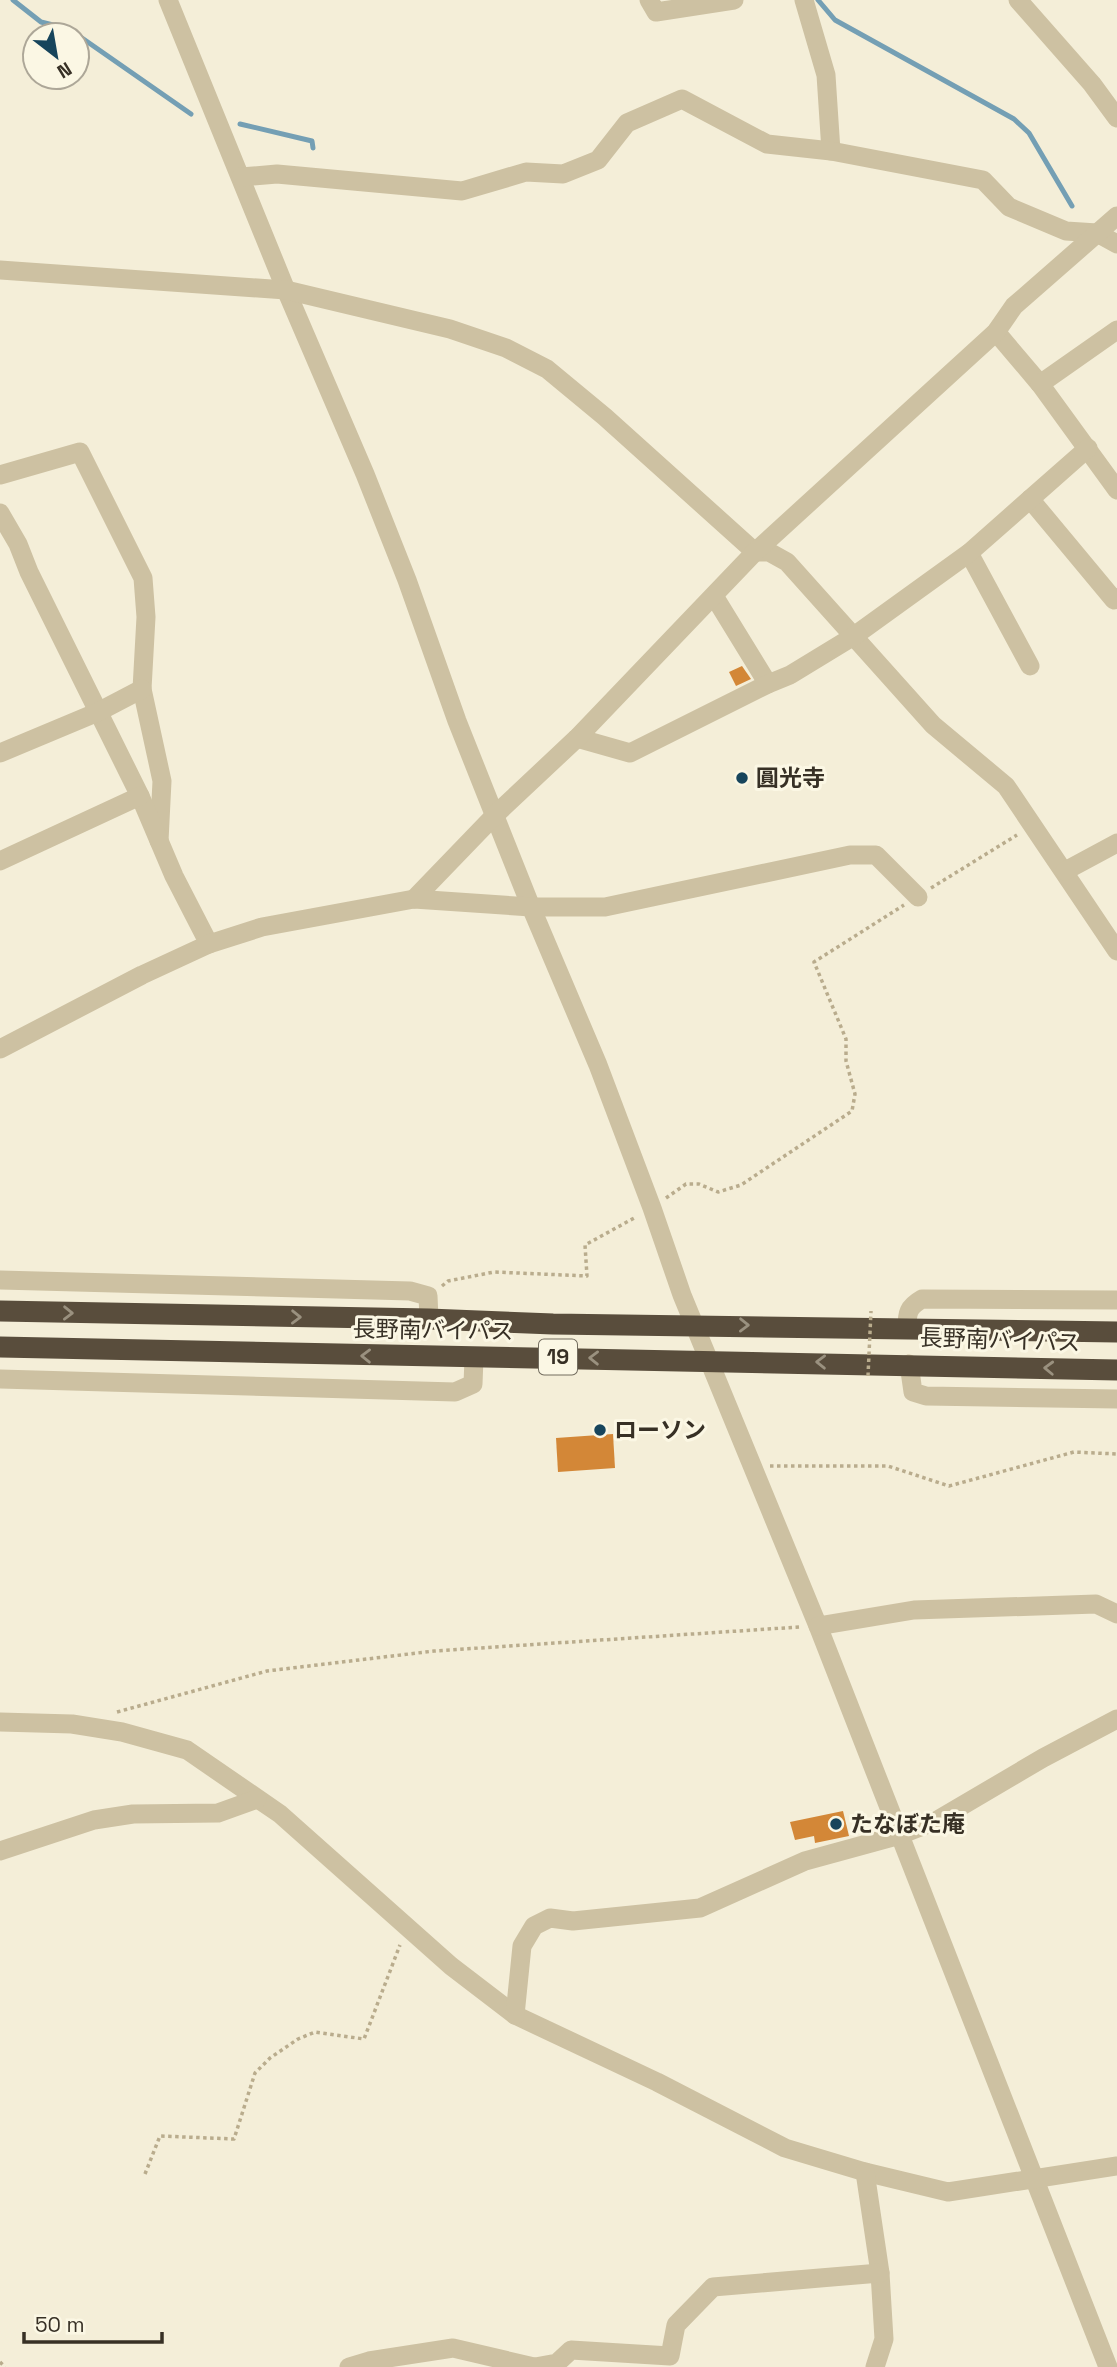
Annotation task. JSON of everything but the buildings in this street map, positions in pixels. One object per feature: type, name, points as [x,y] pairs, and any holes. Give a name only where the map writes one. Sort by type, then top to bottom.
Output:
[{"type":"highway","name":"長野南バイパス","points":[[0,1311],[553,1324],[1117,1332]]},
{"type":"highway","name":"長野南バイパス","points":[[0,1347],[1117,1370]]},
{"type":"street","points":[[169,0],[286,290],[365,474],[407,580],[457,721],[598,1065],[682,1295],[818,1626],[1108,2367]]},
{"type":"street","points":[[649,0],[656,12],[734,0]]},
{"type":"street","points":[[804,0],[826,75],[831,151]]},
{"type":"street","points":[[1018,0],[1092,84],[1117,118]]},
{"type":"street","points":[[241,177],[277,174],[462,191],[526,172],[563,174],[598,160],[627,123],[682,99],[767,144],[831,151],[983,180],[1009,207],[1066,231],[1097,233],[1117,244]]},
{"type":"street","points":[[414,899],[495,815],[577,738],[755,552],[996,332],[1014,306],[1117,216]]},
{"type":"street","points":[[0,270],[286,290],[450,329],[506,348],[547,369],[605,417],[755,552],[769,552],[787,562],[933,725],[1006,786],[1117,951]]},
{"type":"street","points":[[1040,384],[1117,330]]},
{"type":"street","points":[[996,332],[1040,384],[1117,490]]},
{"type":"street","points":[[577,738],[630,752],[768,684],[790,676],[854,636],[969,553],[1088,448]]},
{"type":"street","points":[[0,475],[80,452],[142,579],[146,617],[142,689],[162,781],[159,841]]},
{"type":"street","points":[[1030,499],[1115,600],[1117,598]]},
{"type":"street","points":[[0,513],[9,547],[29,572],[140,796],[174,876],[209,944]]},
{"type":"street","points":[[969,553],[1030,666]]},
{"type":"street","points":[[714,596],[768,684]]},
{"type":"street","points":[[0,753],[98,712],[142,689]]},
{"type":"street","points":[[0,861],[140,796]]},
{"type":"street","points":[[1065,871],[1117,843]]},
{"type":"street","points":[[0,1049],[142,975],[209,944],[262,926],[414,899],[531,907],[605,906],[850,855],[876,855],[918,897]]},
{"type":"street","points":[[0,1280],[410,1292],[428,1296],[429,1319]]},
{"type":"street","points":[[907,1328],[907,1312],[913,1304],[922,1299],[1117,1300]]},
{"type":"street","points":[[0,1379],[455,1392],[473,1384],[474,1358]]},
{"type":"street","points":[[909,1364],[913,1392],[926,1396],[1117,1399]]},
{"type":"street","points":[[818,1626],[914,1610],[1096,1604],[1117,1614]]},
{"type":"street","points":[[515,2015],[522,1945],[534,1926],[550,1918],[573,1921],[700,1908],[805,1861],[900,1835],[936,1821],[1043,1758],[1117,1719]]},
{"type":"street","points":[[0,1722],[72,1724],[122,1732],[187,1751],[280,1814],[451,1966],[515,2015],[657,2082],[785,2148],[865,2172],[948,2192],[1117,2165]]},
{"type":"street","points":[[0,1851],[94,1820],[133,1814],[218,1813],[257,1798]]},
{"type":"street","points":[[865,2172],[880,2273],[884,2339],[875,2367]]},
{"type":"street","points":[[349,2367],[369,2361],[453,2348],[535,2367],[557,2362],[571,2350],[670,2356],[676,2325],[713,2287],[880,2273]]},
{"type":"path","points":[[428,1296],[449,1281],[494,1272],[587,1276],[585,1244],[652,1208],[686,1184],[699,1184],[718,1192],[741,1185],[852,1111],[855,1094],[846,1061],[846,1039],[814,962],[1033,825]]},
{"type":"path","points":[[868,1376],[871,1311]]},
{"type":"path","points":[[753,1466],[888,1466],[950,1486],[1074,1452],[1117,1454]]},
{"type":"path","points":[[111,1713],[267,1671],[434,1651],[818,1626]]},
{"type":"path","points":[[145,2174],[160,2136],[234,2139],[255,2073],[270,2058],[298,2039],[315,2032],[364,2039],[407,1928]]},
{"type":"path","points":[[0,2362],[5,2367]]},
{"type":"waterway","points":[[13,0],[41,22],[69,29],[191,114]]},
{"type":"waterway","points":[[818,0],[835,20],[1014,119],[1029,133],[1072,206]]},
{"type":"waterway","points":[[240,124],[312,141],[313,148]]},
{"type":"place","name":"圓光寺","points":[[742,778]]},
{"type":"place","name":"ローソン","points":[[600,1430]]},
{"type":"place","name":"たなぼた庵","points":[[836,1824]]}]
